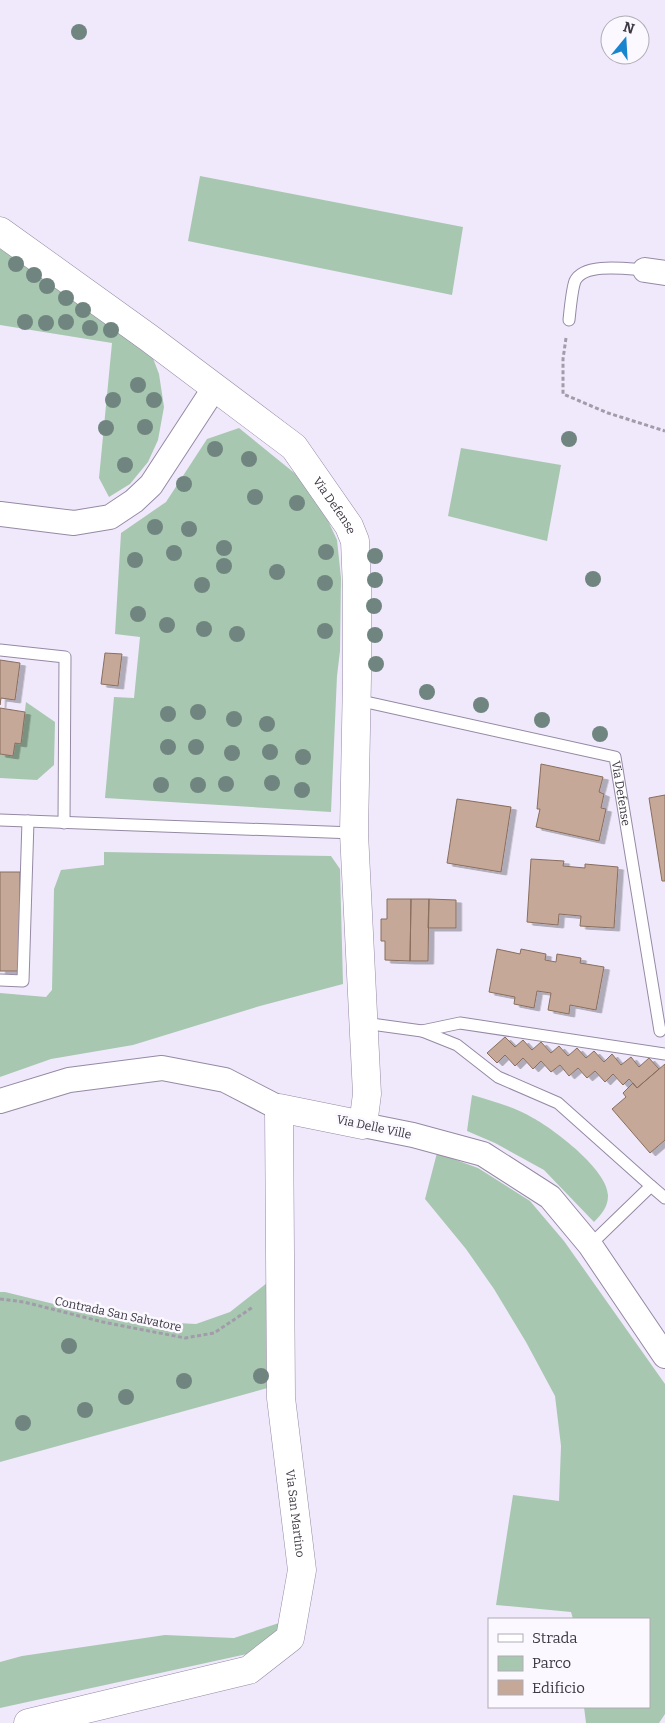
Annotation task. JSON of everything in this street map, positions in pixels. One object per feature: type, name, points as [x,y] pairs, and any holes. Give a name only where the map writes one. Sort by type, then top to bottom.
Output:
[{"type":"street","name":"Via Defense","points":[[0,231],[149,338],[294,447],[349,526],[355,541],[357,579],[354,833],[364,1023],[366,1094],[363,1125]]},
{"type":"street","points":[[0,514],[74,523],[110,517],[134,501],[152,485],[215,387]]},
{"type":"street","name":"Via Delle Ville","points":[[0,1101],[69,1080],[162,1068],[225,1080],[279,1108],[413,1135],[483,1154],[550,1197],[590,1245],[665,1356]]},
{"type":"street","name":"Via San Martino","points":[[28,1723],[249,1670],[290,1638],[302,1570],[281,1398],[279,1108]]},
{"type":"lane","points":[[568,320],[576,281],[582,274],[594,268],[655,272]]},
{"type":"lane","points":[[0,650],[65,657],[64,823]]},
{"type":"lane","name":"Via Defense","points":[[357,700],[615,757],[660,1031]]},
{"type":"lane","points":[[0,820],[354,833]]},
{"type":"lane","points":[[0,980],[22,981],[28,821]]},
{"type":"lane","points":[[364,1023],[422,1031],[457,1045],[498,1077],[558,1103],[665,1198]]},
{"type":"lane","points":[[422,1031],[460,1023],[665,1054]]},
{"type":"lane","points":[[590,1245],[652,1186]]},
{"type":"path","points":[[568,320],[563,358],[563,394],[608,413],[665,431]]},
{"type":"path","name":"Contrada San Salvatore","points":[[0,1299],[24,1302],[103,1322],[185,1338],[214,1333],[281,1290]]},
{"type":"green space","points":[[200,176],[463,227],[452,295],[188,241]]},
{"type":"green space","points":[[0,238],[151,353],[159,374],[164,407],[158,440],[148,462],[130,484],[109,497],[99,478],[112,343],[0,325]]},
{"type":"green space","points":[[239,428],[308,484],[337,540],[341,578],[340,651],[337,676],[331,812],[105,798],[114,697],[134,698],[140,637],[115,634],[121,533],[166,502],[207,439]]},
{"type":"green space","points":[[461,448],[561,465],[547,541],[448,516]]},
{"type":"green space","points":[[26,702],[55,722],[54,765],[37,780],[0,778],[0,754],[13,756],[15,743],[21,743]]},
{"type":"green space","points":[[104,852],[331,856],[340,869],[343,984],[260,1006],[133,1045],[51,1059],[0,1077],[0,993],[46,997],[52,990],[54,889],[61,870],[104,865]]},
{"type":"green space","points":[[472,1095],[511,1107],[526,1114],[554,1131],[579,1152],[600,1175],[606,1186],[608,1200],[602,1214],[594,1222],[544,1170],[495,1143],[467,1131]]},
{"type":"green space","points":[[437,1153],[478,1168],[530,1201],[564,1241],[665,1384],[665,1714],[659,1723],[586,1723],[584,1708],[650,1708],[650,1618],[573,1618],[571,1612],[496,1605],[513,1495],[559,1501],[561,1446],[555,1396],[526,1342],[494,1289],[466,1249],[425,1199]]},
{"type":"green space","points":[[272,1279],[271,1387],[0,1462],[0,1292],[119,1320],[196,1324],[230,1312]]},
{"type":"green space","points":[[279,1623],[277,1638],[247,1654],[0,1708],[0,1662],[22,1656],[165,1635],[234,1638]]},
{"type":"building","points":[[105,653],[122,654],[118,686],[101,684]]},
{"type":"building","points":[[0,660],[20,663],[15,700],[1,698],[0,705]]},
{"type":"building","points":[[0,708],[25,712],[21,744],[15,743],[13,756],[0,754]]},
{"type":"building","points":[[541,764],[603,777],[599,792],[604,794],[601,808],[606,809],[599,841],[536,827],[540,809],[537,809]]},
{"type":"building","points":[[665,795],[665,881],[662,881],[649,798]]},
{"type":"building","points":[[457,799],[511,807],[501,872],[447,863]]},
{"type":"building","points":[[531,859],[564,861],[563,866],[585,868],[585,864],[618,867],[614,928],[580,926],[581,916],[559,914],[558,925],[527,922]]},
{"type":"building","points":[[0,872],[20,872],[19,971],[0,971]]},
{"type":"building","points":[[387,899],[411,899],[410,961],[385,960],[385,941],[381,941],[381,919],[387,919]]},
{"type":"building","points":[[411,899],[429,899],[428,961],[410,961]]},
{"type":"building","points":[[429,899],[456,900],[456,928],[428,928]]},
{"type":"building","points":[[497,949],[520,954],[521,949],[546,954],[545,960],[556,962],[557,954],[581,958],[580,963],[604,967],[596,1010],[570,1005],[569,1014],[548,1010],[551,993],[537,991],[534,1008],[514,1004],[515,997],[489,992]]},
{"type":"building","points":[[505,1037],[515,1047],[523,1040],[532,1050],[541,1042],[551,1053],[559,1046],[568,1056],[577,1048],[586,1058],[594,1051],[604,1062],[612,1054],[621,1065],[631,1057],[639,1067],[649,1058],[659,1069],[637,1088],[629,1079],[623,1085],[613,1074],[605,1082],[595,1071],[587,1078],[578,1068],[569,1076],[560,1065],[551,1072],[541,1061],[533,1069],[523,1058],[515,1066],[505,1055],[497,1063],[487,1053]]},
{"type":"building","points":[[665,1064],[665,1140],[650,1153],[612,1109],[626,1097],[623,1093],[633,1083],[637,1088]]}]
